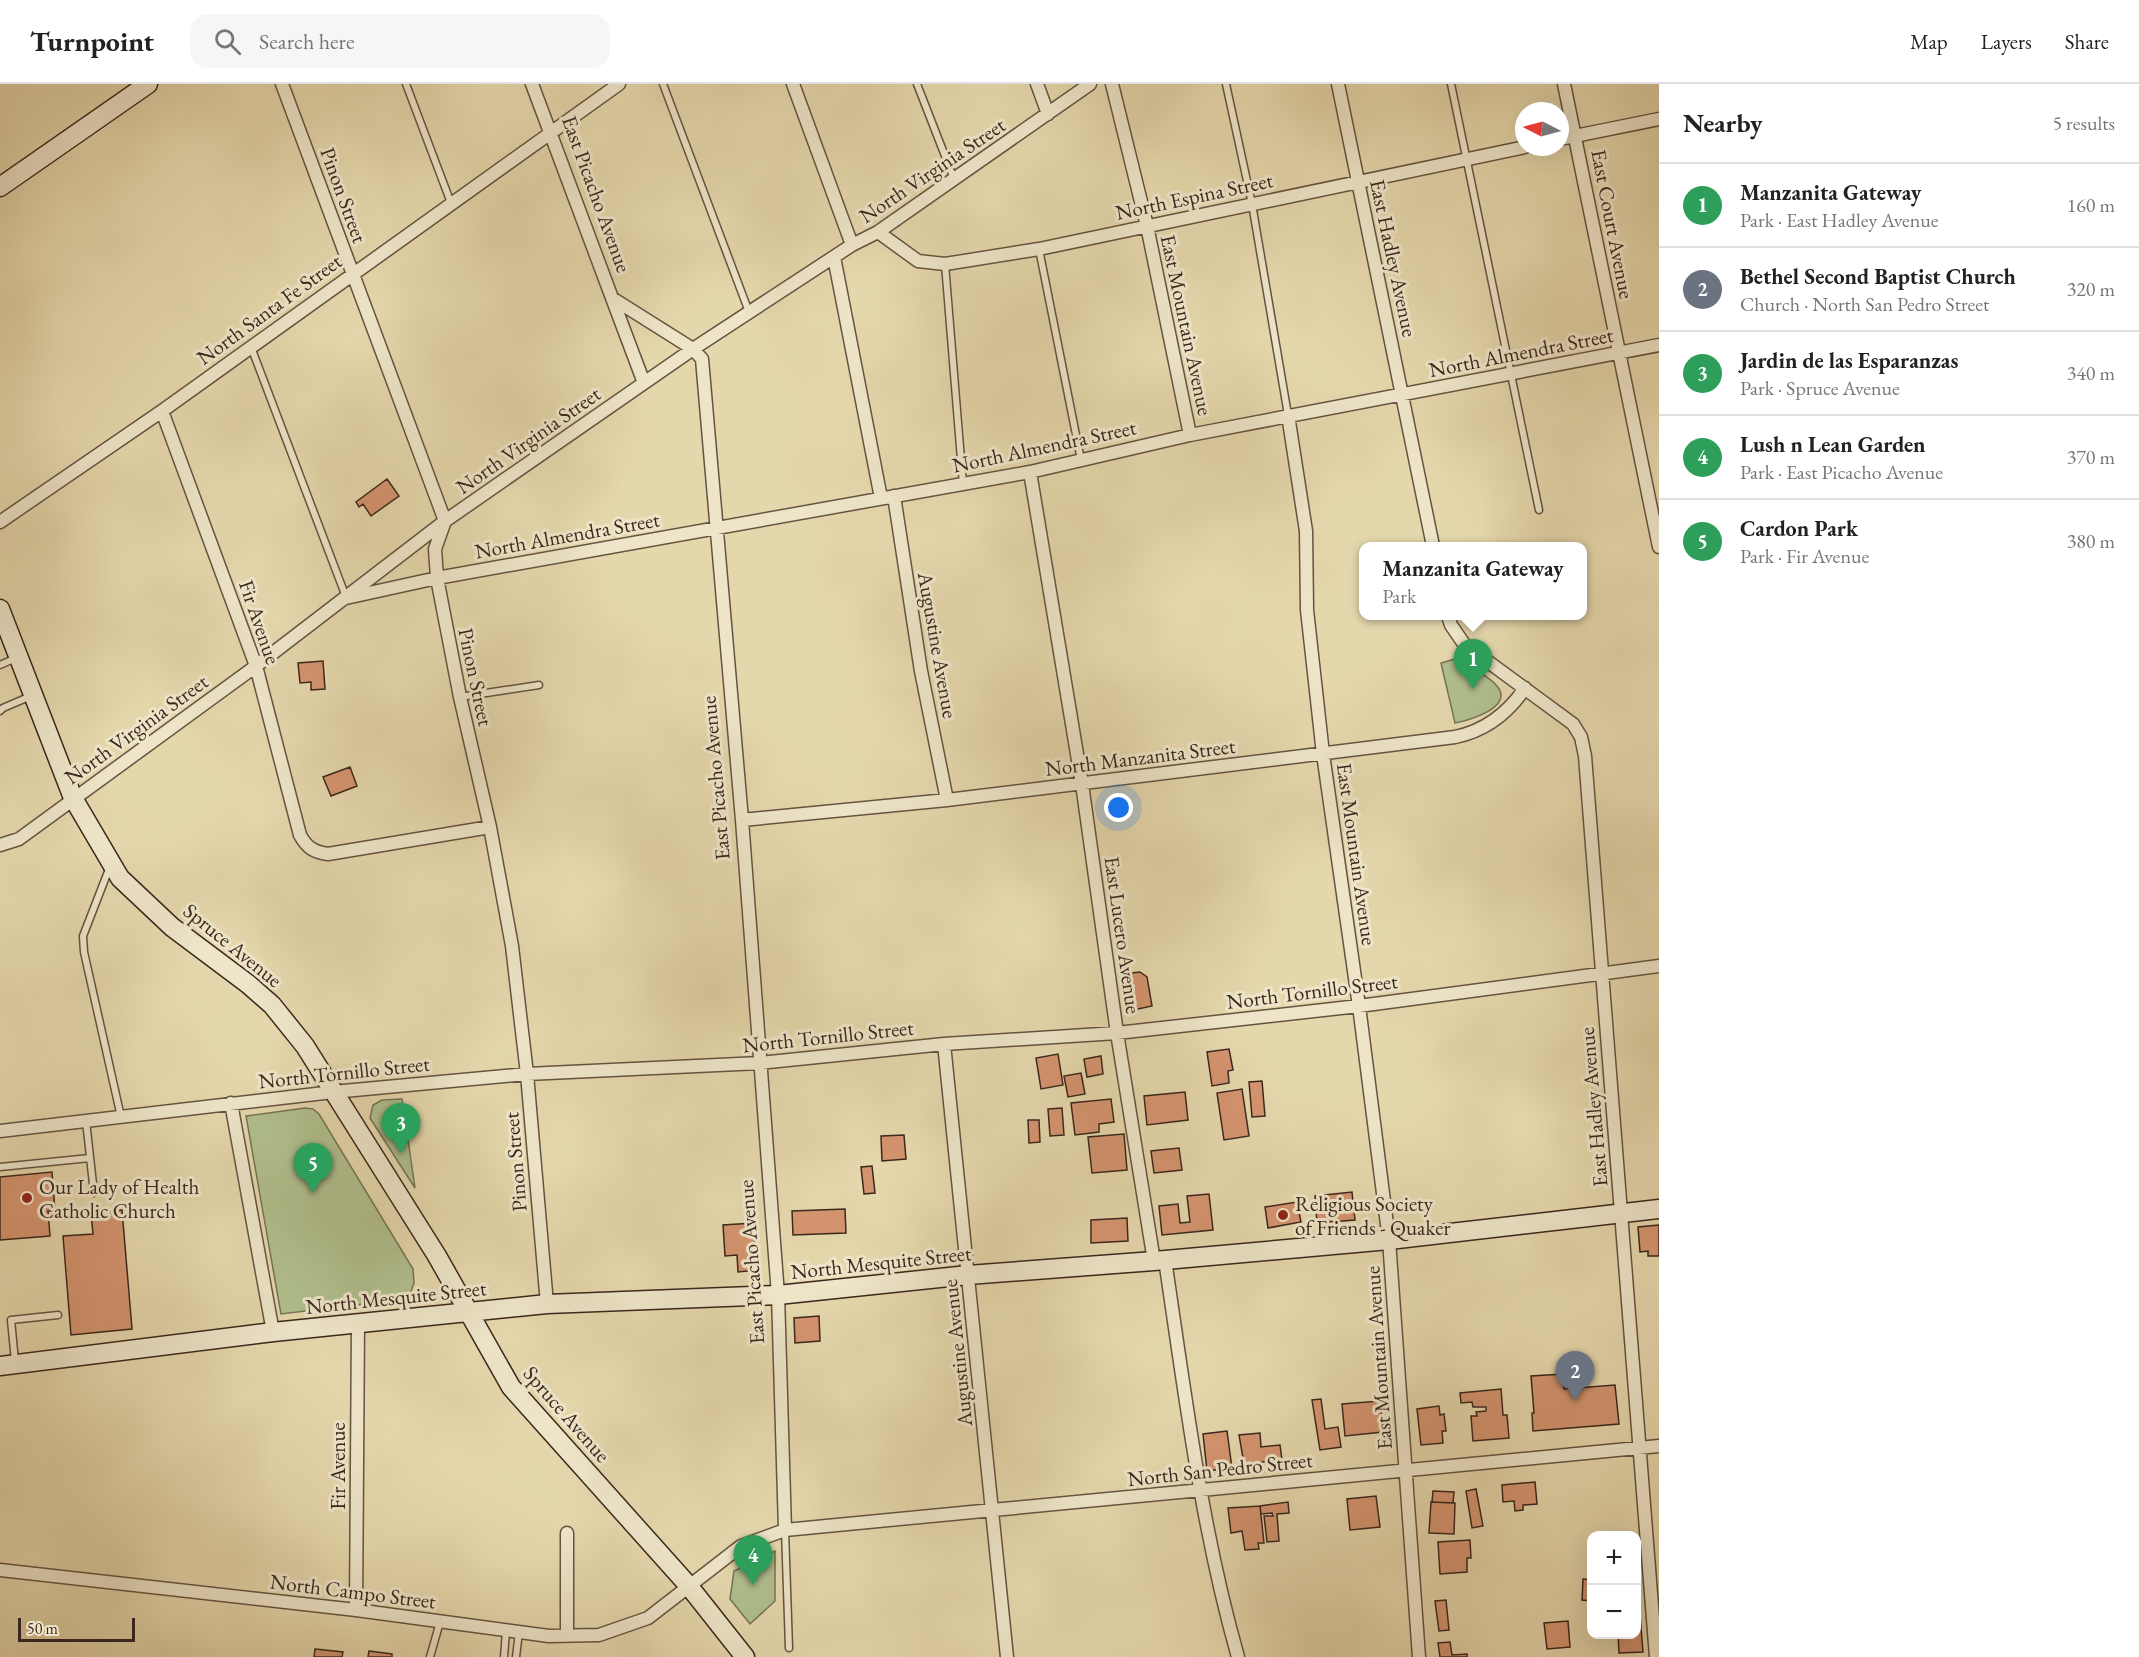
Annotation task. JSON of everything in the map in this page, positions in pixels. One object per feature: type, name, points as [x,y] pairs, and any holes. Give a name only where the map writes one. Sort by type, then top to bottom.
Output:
[{"type":"street","points":[[0,187],[148,84]]},
{"type":"street","name":"Pinon Street","points":[[282,84],[445,521],[435,549],[436,578],[460,698],[490,827],[512,946],[527,1074],[547,1304]]},
{"type":"street","name":"East Picacho Avenue","points":[[532,84],[612,298],[693,349],[702,359],[742,820],[778,1295],[785,1530]]},
{"type":"street","name":"North Santa Fe Street","points":[[0,522],[162,411],[619,84]]},
{"type":"street","points":[[793,84],[852,245]]},
{"type":"street","points":[[1037,84],[1048,114]]},
{"type":"street","name":"North Virginia Street","points":[[0,845],[19,839],[256,666],[445,521],[693,349],[852,245],[878,232],[1090,84]]},
{"type":"street","name":"East Mountain Avenue","points":[[1112,84],[1146,226],[1190,435]]},
{"type":"street","name":"East Hadley Avenue","points":[[1338,84],[1432,542]]},
{"type":"street","name":"East Court Avenue","points":[[1564,84],[1659,547]]},
{"type":"street","points":[[1569,138],[1659,119]]},
{"type":"street","name":"North Espina Street","points":[[878,232],[918,261],[945,264],[1038,249],[1515,149]]},
{"type":"street","points":[[834,257],[881,498]]},
{"type":"street","points":[[612,298],[644,383]]},
{"type":"street","name":"North Almendra Street","points":[[346,598],[436,578],[1029,472],[1288,415],[1659,345]]},
{"type":"street","name":"Fir Avenue","points":[[162,411],[256,666],[300,835],[311,849],[318,853],[328,854],[490,827]]},
{"type":"street","name":"East Mountain Avenue","points":[[1288,415],[1306,531],[1307,610],[1323,754],[1389,1240],[1419,1657]]},
{"type":"street","name":"East Lucero Avenue","points":[[1029,472],[1082,784],[1117,1033],[1200,1491],[1224,1606],[1238,1657]]},
{"type":"street","name":"Augustine Avenue","points":[[894,496],[921,671],[947,800]]},
{"type":"street","name":"Spruce Avenue","points":[[0,609],[73,798],[120,878],[172,927],[272,1005],[305,1046],[437,1256],[511,1387],[688,1585]]},
{"type":"street","name":"East Hadley Avenue","points":[[1449,620],[1464,644],[1573,724],[1581,737],[1585,756],[1656,1657]]},
{"type":"street","name":"North Manzanita Street","points":[[742,820],[947,800],[1455,737],[1486,727],[1516,701],[1525,688]]},
{"type":"street","name":"North Tornillo Street","points":[[0,1131],[231,1103],[527,1074],[760,1063],[944,1044],[1117,1033],[1359,1006],[1659,966]]},
{"type":"street","name":"Augustine Avenue","points":[[944,1044],[994,1509],[1007,1657]]},
{"type":"street","points":[[231,1103],[273,1332]]},
{"type":"street","name":"North Mesquite Street","points":[[8,1365],[273,1332],[547,1304],[778,1295],[968,1275],[1160,1261],[1389,1240],[1659,1209]]},
{"type":"street","name":"Fir Avenue","points":[[356,1610],[358,1323]]},
{"type":"street","name":"North San Pedro Street","points":[[785,1530],[1659,1446]]},
{"type":"street","points":[[745,1657],[688,1585],[741,1546],[785,1530]]},
{"type":"street","points":[[567,1533],[567,1636]]},
{"type":"street","name":"North Campo Street","points":[[0,1570],[356,1610],[549,1636],[599,1635],[648,1618],[688,1585]]},
{"type":"lane","points":[[406,84],[451,203]]},
{"type":"lane","points":[[663,84],[749,312]]},
{"type":"lane","points":[[917,84],[954,179]]},
{"type":"lane","points":[[1226,84],[1252,204],[1288,415]]},
{"type":"lane","points":[[1451,84],[1539,510]]},
{"type":"lane","points":[[1038,249],[1081,460]]},
{"type":"lane","points":[[945,264],[963,484]]},
{"type":"lane","points":[[250,347],[346,598]]},
{"type":"lane","points":[[0,665],[18,657]]},
{"type":"lane","points":[[460,698],[539,685]]},
{"type":"lane","points":[[0,711],[33,695]]},
{"type":"lane","points":[[111,863],[83,936],[84,952],[122,1117]]},
{"type":"lane","points":[[86,1121],[94,1193]]},
{"type":"lane","points":[[0,1167],[90,1158]]},
{"type":"lane","points":[[8,1365],[11,1320],[58,1315]]},
{"type":"lane","name":"East Picacho Avenue","points":[[785,1530],[789,1648]]},
{"type":"lane","points":[[430,1657],[440,1622]]},
{"type":"lane","points":[[504,1657],[513,1632]]},
{"type":"lane","points":[[513,1632],[516,1657]]},
{"type":"green space","points":[[1458,658],[1489,679],[1497,686],[1501,694],[1500,700],[1488,712],[1455,723],[1441,663]]},
{"type":"green space","points":[[402,1099],[415,1188],[370,1118],[373,1105],[382,1100]]},
{"type":"green space","points":[[305,1108],[313,1109],[319,1114],[413,1269],[414,1283],[410,1294],[398,1300],[281,1314],[246,1116]]},
{"type":"green space","points":[[775,1551],[775,1601],[750,1624],[730,1599],[734,1571]]},
{"type":"building","points":[[387,479],[399,496],[371,516],[363,504],[359,507],[356,502]]},
{"type":"building","points":[[323,661],[325,689],[311,690],[311,682],[300,683],[298,663]]},
{"type":"building","points":[[350,767],[357,786],[331,796],[323,777]]},
{"type":"building","points":[[1140,972],[1147,977],[1152,1006],[1133,1010],[1128,980],[1132,973]]},
{"type":"building","points":[[1229,1049],[1233,1070],[1228,1071],[1229,1083],[1212,1086],[1207,1052]]},
{"type":"building","points":[[1058,1054],[1063,1085],[1041,1089],[1036,1058]]},
{"type":"building","points":[[1101,1056],[1103,1074],[1087,1077],[1084,1059]]},
{"type":"building","points":[[1081,1073],[1085,1094],[1068,1097],[1064,1076]]},
{"type":"building","points":[[1262,1081],[1265,1116],[1252,1117],[1249,1082]]},
{"type":"building","points":[[1242,1089],[1249,1136],[1224,1140],[1217,1093]]},
{"type":"building","points":[[1185,1092],[1188,1120],[1147,1125],[1144,1096]]},
{"type":"building","points":[[1111,1099],[1114,1122],[1099,1124],[1099,1132],[1075,1135],[1071,1103]]},
{"type":"building","points":[[1062,1108],[1064,1135],[1050,1136],[1048,1109]]},
{"type":"building","points":[[1028,1120],[1039,1120],[1040,1142],[1029,1143]]},
{"type":"building","points":[[1124,1134],[1127,1170],[1092,1173],[1088,1137]]},
{"type":"building","points":[[904,1135],[906,1159],[882,1161],[881,1136]]},
{"type":"building","points":[[1179,1148],[1182,1170],[1154,1173],[1151,1151]]},
{"type":"building","points":[[872,1166],[875,1193],[864,1194],[861,1167]]},
{"type":"building","name":"Our Lady of Health Catholic Church","points":[[52,1172],[55,1211],[48,1211],[50,1236],[0,1240],[0,1177]]},
{"type":"building","points":[[1352,1192],[1355,1220],[1317,1223],[1315,1196]]},
{"type":"building","points":[[1209,1194],[1213,1230],[1162,1235],[1159,1206],[1178,1204],[1180,1223],[1190,1222],[1187,1196]]},
{"type":"building","name":"Religious Society of Friends - Quaker","points":[[1297,1202],[1301,1222],[1268,1228],[1265,1207]]},
{"type":"building","points":[[845,1209],[846,1233],[793,1235],[792,1211]]},
{"type":"building","points":[[122,1210],[132,1329],[71,1335],[63,1236],[93,1234],[91,1213]]},
{"type":"building","points":[[1127,1218],[1128,1241],[1091,1243],[1091,1220]]},
{"type":"building","points":[[753,1223],[757,1270],[738,1272],[737,1255],[725,1256],[723,1225]]},
{"type":"building","points":[[1659,1225],[1659,1256],[1648,1256],[1648,1251],[1640,1252],[1638,1227]]},
{"type":"building","points":[[819,1316],[820,1341],[795,1343],[794,1318]]},
{"type":"building","points":[[1563,1374],[1564,1389],[1615,1385],[1619,1424],[1533,1431],[1531,1376]]},
{"type":"building","points":[[1501,1389],[1503,1415],[1507,1415],[1509,1438],[1473,1441],[1471,1416],[1477,1416],[1476,1412],[1486,1411],[1486,1407],[1473,1407],[1472,1402],[1461,1403],[1460,1393]]},
{"type":"building","points":[[1321,1399],[1325,1429],[1338,1427],[1341,1447],[1320,1450],[1312,1400]]},
{"type":"building","points":[[1380,1401],[1383,1432],[1345,1436],[1342,1404]]},
{"type":"building","points":[[1439,1406],[1440,1415],[1444,1414],[1446,1431],[1442,1431],[1443,1443],[1421,1445],[1417,1409]]},
{"type":"building","points":[[1227,1431],[1232,1468],[1207,1471],[1203,1434]]},
{"type":"building","points":[[1260,1433],[1261,1447],[1280,1445],[1282,1460],[1244,1464],[1239,1435]]},
{"type":"building","points":[[1535,1482],[1537,1504],[1523,1505],[1523,1510],[1515,1511],[1514,1501],[1503,1502],[1502,1485]]},
{"type":"building","points":[[1476,1489],[1483,1526],[1472,1528],[1466,1491]]},
{"type":"building","points":[[1433,1491],[1454,1492],[1453,1503],[1432,1502]]},
{"type":"building","points":[[1376,1496],[1380,1527],[1350,1530],[1347,1499]]},
{"type":"building","points":[[1288,1502],[1289,1513],[1277,1514],[1279,1541],[1267,1542],[1264,1516],[1273,1516],[1272,1513],[1261,1514],[1260,1506]]},
{"type":"building","points":[[1431,1502],[1455,1503],[1454,1534],[1429,1533]]},
{"type":"building","points":[[1260,1506],[1264,1543],[1258,1543],[1259,1549],[1245,1550],[1242,1531],[1231,1533],[1228,1508]]},
{"type":"building","points":[[1470,1540],[1471,1558],[1467,1558],[1467,1572],[1440,1574],[1438,1542]]},
{"type":"building","points":[[1583,1579],[1587,1579],[1587,1600],[1582,1600]]},
{"type":"building","points":[[1446,1600],[1449,1630],[1439,1631],[1435,1601]]},
{"type":"building","points":[[1568,1621],[1570,1647],[1547,1649],[1544,1623]]},
{"type":"building","points":[[1641,1627],[1643,1652],[1619,1653],[1618,1639],[1641,1639]]},
{"type":"building","points":[[1450,1642],[1452,1655],[1467,1654],[1467,1657],[1440,1657],[1438,1643]]},
{"type":"building","points":[[315,1649],[343,1652],[342,1657],[314,1657]]},
{"type":"building","points":[[369,1651],[392,1654],[392,1657],[368,1657]]},
{"type":"place","name":"Manzanita Gateway","points":[[1473,689]]},
{"type":"place","name":"Jardin de las Esparanzas","points":[[401,1153]]},
{"type":"place","name":"Cardon Park","points":[[313,1193]]},
{"type":"place","name":"Our Lady of Health Catholic Church","points":[[27,1198]]},
{"type":"place","name":"Religious Society of Friends - Quaker","points":[[1283,1215]]},
{"type":"place","name":"Bethel Second Baptist Church","points":[[1575,1401]]},
{"type":"place","name":"Lush n Lean Garden","points":[[753,1585]]}]
